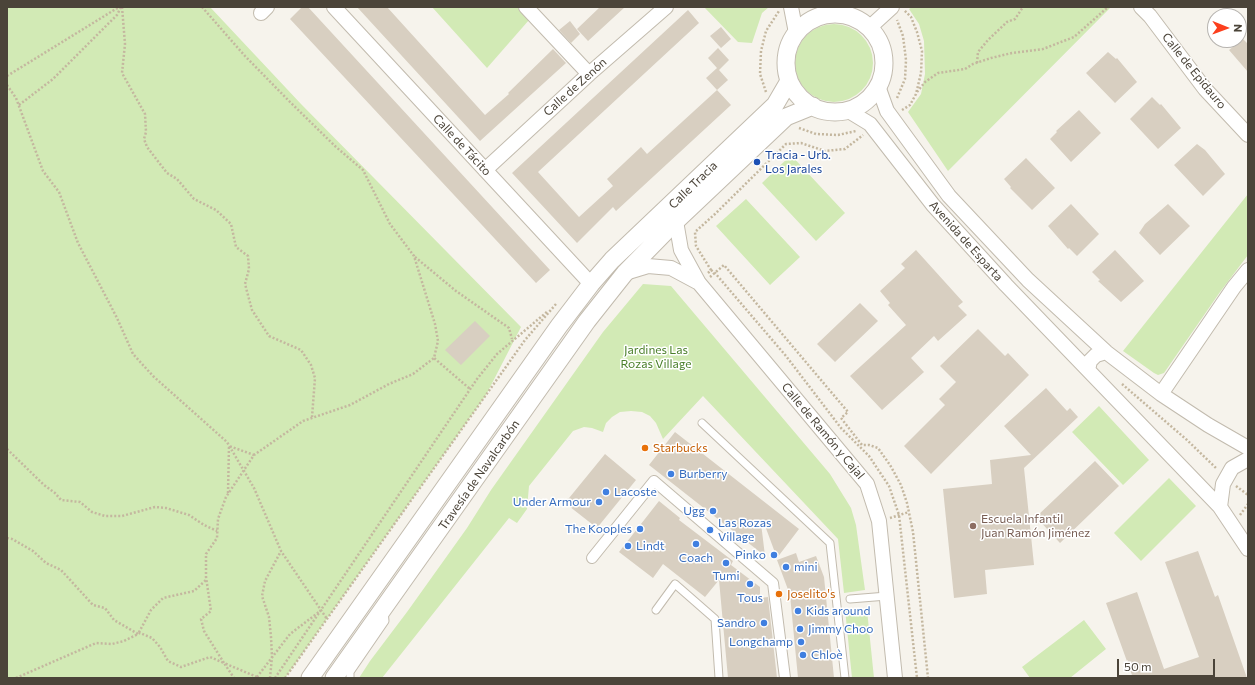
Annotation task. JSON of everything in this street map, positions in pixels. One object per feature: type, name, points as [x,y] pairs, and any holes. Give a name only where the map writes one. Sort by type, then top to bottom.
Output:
[{"type":"street","name":"Calle de Tácito","points":[[334,7],[591,284]]},
{"type":"street","points":[[526,7],[589,74]]},
{"type":"street","name":"Calle de Zenón","points":[[485,170],[589,74],[666,7]]},
{"type":"street","points":[[786,8],[796,33]]},
{"type":"street","name":"Calle de Epidauro","points":[[1149,10],[1205,89],[1248,135]]},
{"type":"street","points":[[869,28],[895,11]]},
{"type":"street","points":[[831,14],[845,15],[858,20],[869,28],[876,36],[883,56],[883,66],[878,86],[870,97],[859,105],[847,110],[829,111],[813,106],[799,96],[789,81],[786,68],[786,56],[796,33],[806,23],[818,17],[831,14]]},
{"type":"street","name":"Calle Tracia","points":[[625,273],[781,111],[789,81]]},
{"type":"street","name":"Avenida de Esparta","points":[[878,86],[887,111],[949,196],[1028,280],[1106,352],[1161,394],[1208,425],[1248,448]]},
{"type":"street","name":"Calle Tracia","points":[[591,284],[612,260],[781,111],[813,106]]},
{"type":"street","name":"Avenida de Esparta","points":[[847,110],[870,124],[933,205],[1006,285],[1220,507],[1248,549]]},
{"type":"street","name":"Calle de Ramón y Cajal","points":[[676,221],[682,250],[698,283],[867,484],[879,521],[895,678]]},
{"type":"street","name":"Calle de Ramón y Cajal","points":[[625,273],[648,266],[671,268],[698,283]]},
{"type":"street","points":[[1161,394],[1234,287],[1248,270]]},
{"type":"street","name":"Travesía de Navalcarbón","points":[[334,678],[583,328],[625,273]]},
{"type":"street","name":"Travesía de Navalcarbón","points":[[310,678],[591,284]]},
{"type":"street","points":[[1088,370],[1090,361],[1096,356],[1106,352]]},
{"type":"street","points":[[1220,507],[1223,484],[1232,468],[1248,459]]},
{"type":"street","points":[[592,558],[654,481],[773,583],[785,678]]},
{"type":"lane","points":[[702,423],[830,543],[845,678]]},
{"type":"lane","points":[[656,610],[675,584],[715,619],[719,678]]},
{"type":"lane","points":[[850,599],[887,596]]},
{"type":"lane","points":[[350,678],[350,672],[385,621],[384,609]]},
{"type":"path","points":[[7,76],[121,7]]},
{"type":"path","points":[[19,105],[53,79],[117,16],[121,7]]},
{"type":"path","points":[[121,7],[125,44],[122,73],[145,114],[146,132],[144,139],[147,147],[167,173],[176,179],[194,199],[216,210],[231,224],[236,247],[248,256],[249,269],[244,284],[252,310],[269,336],[301,350],[311,365],[315,378],[312,418]]},
{"type":"path","points":[[202,7],[245,56],[290,102],[336,147],[363,170],[390,224],[414,256],[456,292],[509,328],[512,339]]},
{"type":"path","points":[[901,7],[911,17],[922,51],[921,72],[916,94]]},
{"type":"path","points":[[977,63],[978,52],[1006,22],[1015,19],[1023,7]]},
{"type":"path","points":[[887,111],[902,110],[910,105],[925,82],[938,73],[965,69],[977,63],[1012,53],[1043,49],[1074,37],[1108,7]]},
{"type":"path","points":[[786,8],[777,12],[766,31],[761,51],[760,74],[766,91],[781,111],[800,129],[816,134],[838,135],[860,130],[870,124]]},
{"type":"path","points":[[887,111],[896,100],[905,79],[906,60],[903,36],[895,11]]},
{"type":"path","points":[[7,85],[19,105],[43,171],[59,192],[78,243],[117,318],[133,354],[153,376],[209,425],[229,446],[254,488],[281,551],[327,619]]},
{"type":"path","points":[[698,283],[710,270],[696,246],[695,232],[786,144],[801,143],[825,151],[845,149],[862,138],[870,124]]},
{"type":"path","points":[[234,678],[204,631],[201,619],[210,611],[206,580],[206,554],[217,538],[218,519],[228,494],[254,455],[303,421],[350,405],[389,384],[413,374],[434,358],[438,341],[436,324],[414,256]]},
{"type":"path","points":[[285,678],[525,340],[560,299],[572,309]]},
{"type":"path","points":[[275,678],[470,389],[497,354],[512,339],[553,307]]},
{"type":"path","points":[[434,358],[470,389]]},
{"type":"path","points":[[229,446],[254,455]]},
{"type":"path","points":[[228,494],[229,446]]},
{"type":"path","points":[[7,449],[61,500],[80,502],[92,512],[105,516],[122,516],[155,507],[166,508],[189,515],[204,525],[217,531]]},
{"type":"path","points":[[879,521],[909,512]]},
{"type":"path","points":[[7,538],[12,539],[33,551],[46,563],[61,570],[93,605],[105,608],[114,620],[138,634],[140,633],[152,638],[160,647],[168,662],[181,667],[210,657],[256,677],[290,634],[321,610]]},
{"type":"path","points":[[270,678],[272,657],[269,617],[262,596],[265,581],[281,551]]},
{"type":"path","points":[[16,678],[96,643],[112,644],[124,641],[138,634],[151,610],[163,598],[194,591],[206,580]]},
{"type":"green space","points":[[7,7],[210,7],[301,104],[521,327],[486,395],[285,678],[7,678]]},
{"type":"green space","points":[[432,7],[517,7],[529,20],[487,68]]},
{"type":"green space","points":[[704,7],[769,7],[762,13],[752,43],[738,42]]},
{"type":"green space","points":[[912,7],[1111,7],[948,171],[908,112],[921,94],[925,74],[924,41],[919,24],[909,9]]},
{"type":"green space","points":[[834,24],[849,27],[862,35],[870,48],[873,63],[870,78],[862,91],[849,99],[834,102],[819,99],[806,91],[798,78],[795,63],[798,48],[806,35],[819,27]]},
{"type":"green space","points":[[791,155],[845,213],[816,241],[762,183]]},
{"type":"green space","points":[[1248,194],[1248,255],[1220,292],[1164,373],[1158,375],[1154,373],[1123,351]]},
{"type":"green space","points":[[746,199],[800,257],[770,285],[716,226]]},
{"type":"green space","name":"Jardines Las Rozas Village","points":[[643,284],[671,286],[830,474],[851,508],[856,525],[865,590],[844,593],[838,539],[703,396],[663,439],[656,423],[650,416],[642,412],[631,411],[620,412],[612,417],[606,423],[603,432],[584,427],[573,431],[529,486],[527,509],[517,523],[509,518],[382,678],[359,678],[467,528],[491,490],[603,332]]},
{"type":"green space","points":[[1099,406],[1149,460],[1123,485],[1072,432]]},
{"type":"green space","points":[[1169,478],[1196,506],[1141,561],[1114,533]]},
{"type":"green space","points":[[845,609],[867,610],[874,678],[852,678]]},
{"type":"green space","points":[[1084,620],[1106,649],[1070,678],[1030,678],[1022,667]]},
{"type":"building","points":[[302,7],[308,7],[550,270],[536,283],[290,19]]},
{"type":"building","points":[[357,7],[387,7],[485,115],[509,94],[508,93],[553,49],[566,63],[480,141]]},
{"type":"building","points":[[600,7],[625,7],[588,41],[577,29]]},
{"type":"building","points":[[688,10],[699,23],[538,172],[579,217],[613,186],[607,179],[641,147],[647,154],[717,90],[731,105],[616,211],[613,207],[577,243],[512,173]]},
{"type":"building","points":[[570,21],[580,34],[571,43],[559,30]]},
{"type":"building","points":[[721,27],[731,39],[721,48],[710,36]]},
{"type":"building","points":[[1247,43],[1248,44],[1248,72],[1229,50],[1232,48],[1247,48]]},
{"type":"building","points":[[718,48],[729,60],[719,70],[728,80],[717,90],[706,78],[717,68],[708,58]]},
{"type":"building","points":[[1108,52],[1116,59],[1117,58],[1137,82],[1115,103],[1086,73]]},
{"type":"building","points":[[1152,97],[1160,105],[1161,104],[1181,128],[1158,149],[1130,119]]},
{"type":"building","points":[[1079,110],[1101,133],[1071,162],[1050,139],[1057,132],[1056,131]]},
{"type":"building","points":[[1197,144],[1205,150],[1225,174],[1203,196],[1174,165]]},
{"type":"building","points":[[1026,158],[1055,188],[1032,210],[1010,188],[1011,187],[1004,179]]},
{"type":"building","points":[[1071,204],[1099,234],[1077,256],[1069,248],[1068,249],[1048,226]]},
{"type":"building","points":[[1168,204],[1190,226],[1160,255],[1139,233],[1145,224]]},
{"type":"building","points":[[916,250],[963,302],[958,306],[967,315],[938,341],[934,336],[911,358],[924,372],[882,410],[850,376],[906,325],[888,305],[890,303],[880,291],[905,268],[901,264]]},
{"type":"building","points":[[1115,250],[1144,281],[1121,302],[1098,281],[1100,280],[1092,272]]},
{"type":"building","points":[[860,303],[878,321],[835,362],[817,344]]},
{"type":"building","points":[[475,321],[490,336],[461,365],[445,350]]},
{"type":"building","points":[[978,329],[1005,356],[1008,353],[1029,375],[931,474],[904,446],[945,405],[939,399],[956,382],[940,366]]},
{"type":"building","points":[[1046,388],[1067,411],[1070,408],[1078,417],[1024,468],[1034,565],[985,570],[987,594],[954,598],[943,489],[992,484],[990,460],[1031,455],[1004,426]]},
{"type":"building","points":[[675,432],[799,529],[777,558],[764,523],[761,523],[765,556],[649,465]]},
{"type":"building","points":[[605,454],[636,480],[597,528],[565,503]]},
{"type":"building","points":[[1095,461],[1119,486],[1060,543],[1036,517]]},
{"type":"building","points":[[659,501],[680,518],[679,520],[733,561],[731,565],[760,587],[760,598],[768,597],[777,678],[728,678],[719,580],[705,597],[663,564],[653,578],[619,552]]},
{"type":"building","points":[[1198,551],[1215,597],[1218,595],[1247,678],[1133,678],[1106,603],[1137,592],[1164,669],[1199,657],[1165,562]]},
{"type":"building","points":[[796,553],[799,562],[816,556],[824,577],[834,678],[798,678],[790,595],[777,560]]},
{"type":"place","name":"Tracia - Urb. Los Jarales","points":[[757,162]]},
{"type":"place","name":"Starbucks","points":[[645,448]]},
{"type":"place","name":"Burberry","points":[[671,474]]},
{"type":"place","name":"Lacoste","points":[[606,492]]},
{"type":"place","name":"Under Armour","points":[[599,502]]},
{"type":"place","name":"Ugg","points":[[713,511]]},
{"type":"place","name":"Escuela Infantil Juan Ramón Jiménez","points":[[973,526]]},
{"type":"place","name":"The Kooples","points":[[640,529]]},
{"type":"place","name":"Las Rozas Village","points":[[710,530]]},
{"type":"place","name":"Coach","points":[[696,544]]},
{"type":"place","name":"Lindt","points":[[628,546]]},
{"type":"place","name":"Pinko","points":[[774,555]]},
{"type":"place","name":"Tumi","points":[[726,563]]},
{"type":"place","name":"mini","points":[[786,567]]},
{"type":"place","name":"Tous","points":[[750,584]]},
{"type":"place","name":"Joselito's","points":[[779,594]]},
{"type":"place","name":"Kids around","points":[[798,611]]},
{"type":"place","name":"Sandro","points":[[764,623]]},
{"type":"place","name":"Jimmy Choo","points":[[800,629]]},
{"type":"place","name":"Longchamp","points":[[801,642]]},
{"type":"place","name":"Chloè","points":[[803,655]]}]
